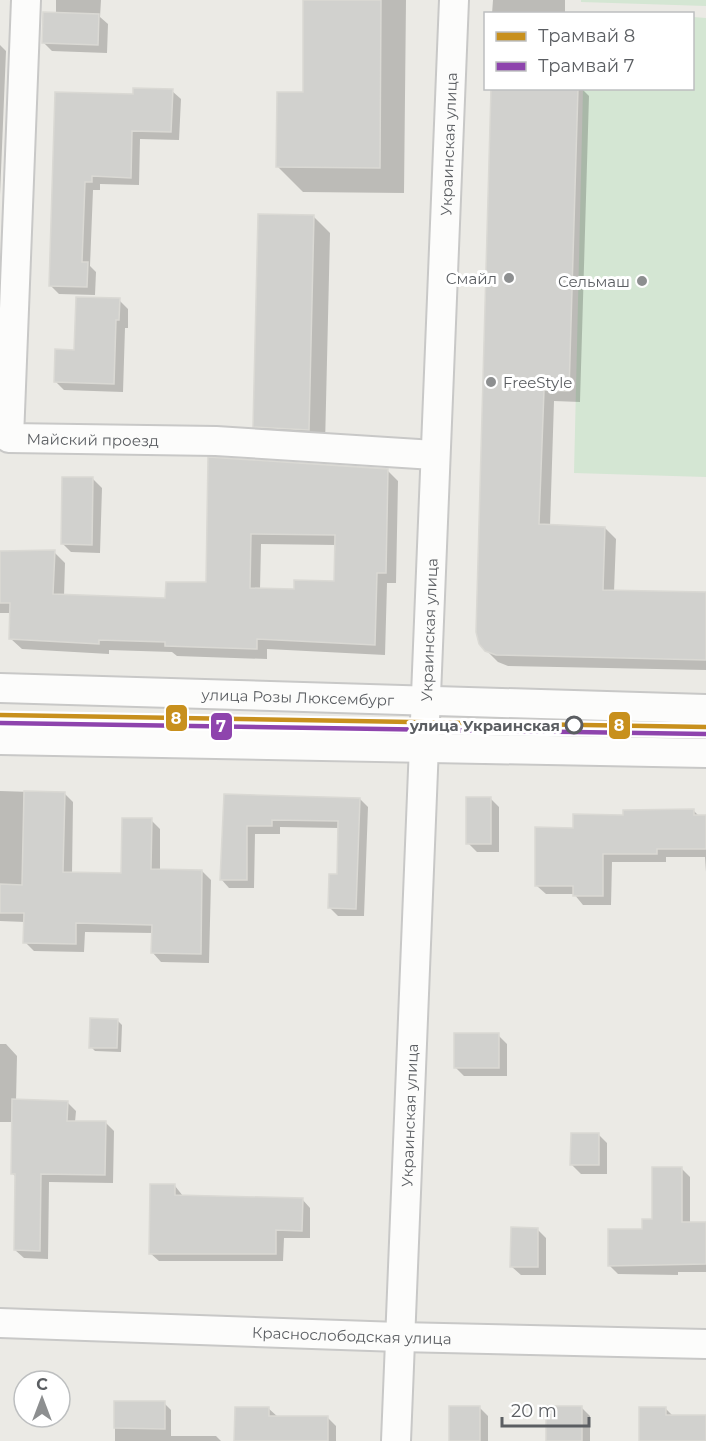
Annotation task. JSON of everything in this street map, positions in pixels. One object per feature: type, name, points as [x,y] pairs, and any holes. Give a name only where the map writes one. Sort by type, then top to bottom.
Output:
[{"type":"street","name":"Майский проезд","points":[[26,0],[9,438],[216,441],[434,455]]},
{"type":"street","name":"Украинская улица","points":[[396,1441],[454,0]]},
{"type":"street","name":"улица Розы Люксембург","points":[[0,688],[706,709]]},
{"type":"street","points":[[0,740],[424,750],[706,753]]},
{"type":"street","name":"Краснослободская улица","points":[[0,1323],[399,1337],[706,1344]]},
{"type":"green space","points":[[581,0],[706,0],[706,6],[581,2]]},
{"type":"green space","name":"Сельмаш","points":[[694,17],[706,18],[706,477],[574,473],[583,90],[694,90]]},
{"type":"building","points":[[303,0],[381,0],[380,168],[276,167],[277,92],[303,92]]},
{"type":"building","points":[[43,12],[99,14],[98,45],[42,43]]},
{"type":"building","points":[[133,88],[173,89],[171,132],[132,131],[131,178],[92,176],[92,182],[85,182],[82,262],[88,262],[87,287],[49,286],[55,92],[133,94]]},
{"type":"building","points":[[491,90],[578,90],[569,391],[544,390],[539,524],[605,527],[603,590],[706,592],[706,660],[496,655],[485,651],[479,644],[476,632]]},
{"type":"building","points":[[258,214],[314,215],[309,430],[253,427]]},
{"type":"building","points":[[76,297],[120,298],[119,320],[116,320],[114,384],[54,382],[55,349],[74,350]]},
{"type":"building","points":[[208,457],[388,469],[386,573],[377,573],[375,645],[257,639],[257,649],[165,646],[165,642],[99,640],[99,644],[9,639],[10,603],[0,603],[0,551],[55,550],[53,594],[165,598],[166,582],[206,582]],"holes":[[[251,534],[335,535],[334,581],[294,580],[294,589],[250,588]]]},
{"type":"building","points":[[62,477],[93,477],[92,545],[61,544]]},
{"type":"building","points":[[24,791],[65,792],[63,872],[121,873],[122,818],[152,818],[151,869],[202,870],[201,954],[151,953],[152,925],[76,923],[76,944],[23,943],[24,913],[0,913],[0,884],[22,885]]},
{"type":"building","points":[[224,794],[360,798],[356,909],[328,908],[329,874],[337,874],[338,821],[272,820],[272,826],[247,826],[247,880],[220,880]]},
{"type":"building","points":[[466,797],[491,797],[491,844],[466,844]]},
{"type":"building","points":[[694,809],[694,815],[706,815],[706,849],[657,849],[657,854],[603,854],[603,896],[573,896],[573,886],[535,886],[535,827],[573,828],[573,814],[623,815],[623,810]]},
{"type":"building","points":[[90,1018],[118,1019],[117,1048],[89,1048]]},
{"type":"building","points":[[454,1033],[499,1033],[499,1068],[454,1068]]},
{"type":"building","points":[[12,1099],[68,1101],[67,1121],[106,1121],[105,1175],[41,1174],[40,1251],[14,1250],[15,1174],[11,1174]]},
{"type":"building","points":[[571,1133],[599,1133],[599,1165],[570,1165]]},
{"type":"building","points":[[652,1167],[682,1167],[682,1222],[706,1222],[706,1264],[608,1266],[608,1229],[642,1229],[642,1219],[652,1219]]},
{"type":"building","points":[[150,1184],[175,1184],[175,1195],[303,1198],[302,1231],[276,1230],[276,1254],[149,1254]]},
{"type":"building","points":[[511,1227],[538,1228],[538,1267],[510,1267]]},
{"type":"building","points":[[114,1401],[165,1401],[165,1429],[114,1428]]},
{"type":"building","points":[[449,1406],[480,1406],[480,1441],[449,1441]]},
{"type":"building","points":[[546,1406],[582,1406],[582,1441],[546,1441]]},
{"type":"building","points":[[235,1407],[269,1407],[269,1416],[328,1416],[328,1441],[234,1441]]},
{"type":"building","points":[[639,1407],[666,1407],[666,1415],[706,1415],[706,1441],[639,1441]]},
{"type":"tram line","name":"8","points":[[0,715],[706,727]]},
{"type":"tram line","name":"7","points":[[0,723],[706,734]]},
{"type":"place","name":"Смайл","points":[[509,278]]},
{"type":"place","name":"Сельмаш","points":[[642,281]]},
{"type":"place","name":"FreeStyle","points":[[491,382]]},
{"type":"place","name":"улица Украинская","points":[[574,725]]}]
